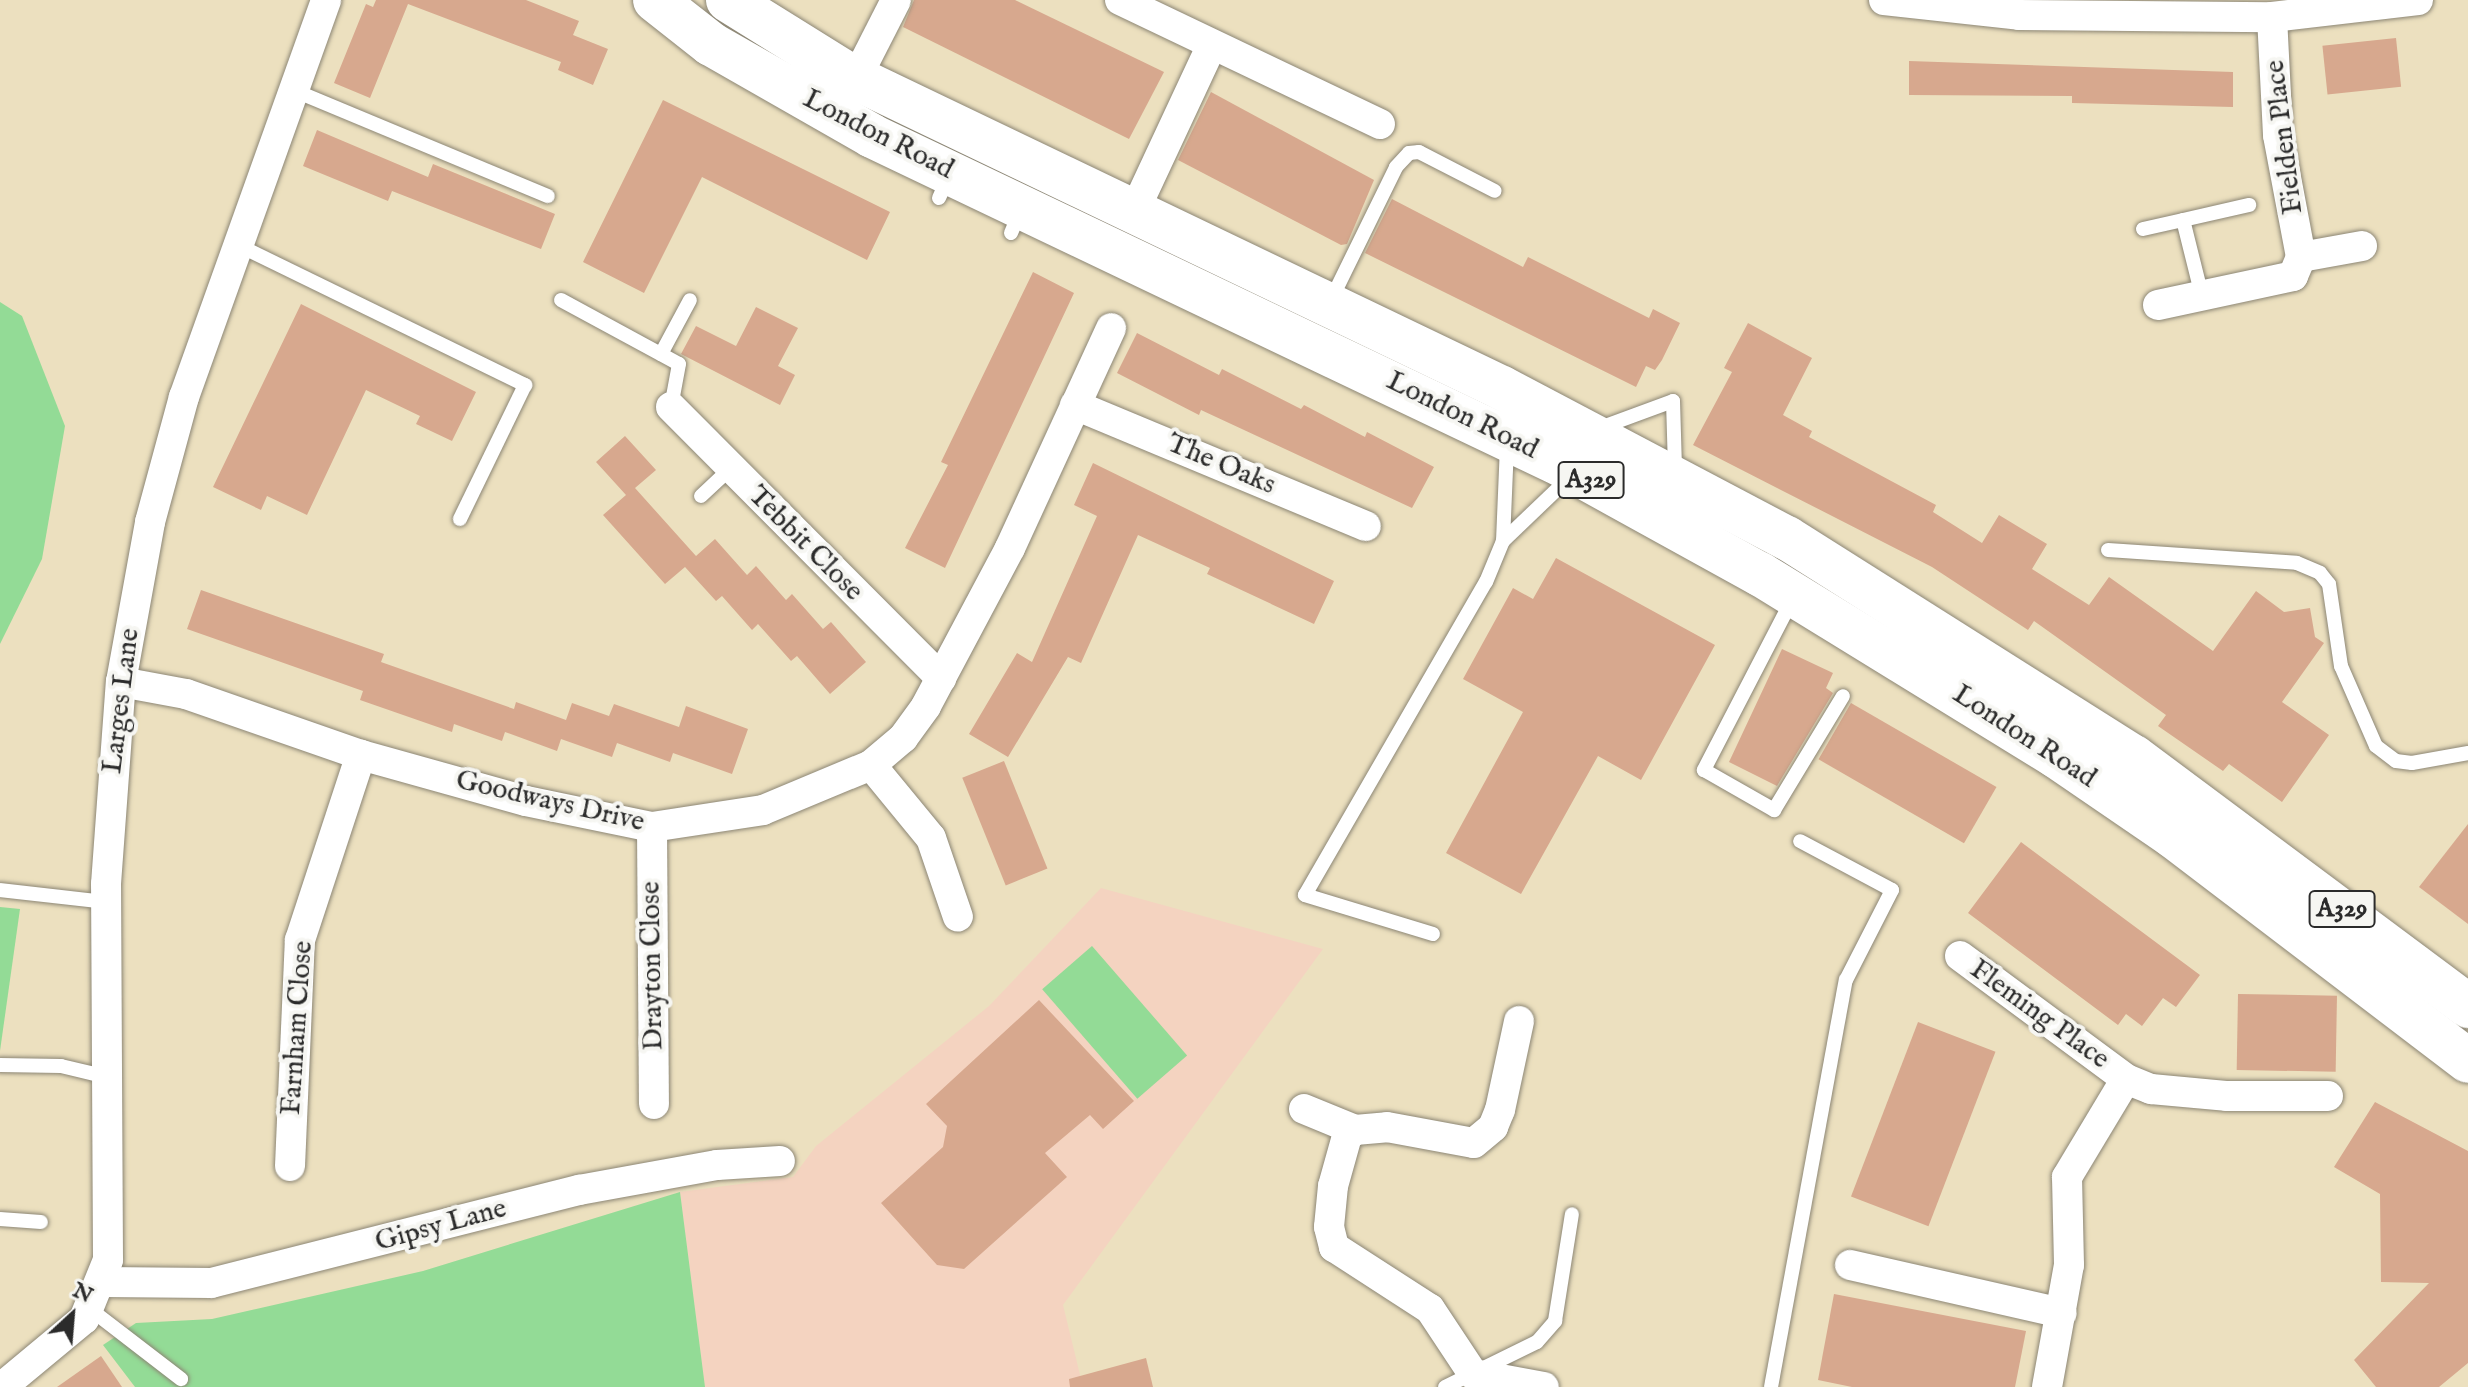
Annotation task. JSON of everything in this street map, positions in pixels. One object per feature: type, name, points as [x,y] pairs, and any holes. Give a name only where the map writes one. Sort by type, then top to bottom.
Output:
[{"type":"main road","name":"London Road","points":[[655,0],[711,44],[945,185],[1017,220],[1507,438],[1582,452],[1676,476],[1894,603],[2134,757],[2468,1006]]},
{"type":"main road","name":"London Road","points":[[728,0],[847,74],[1328,306],[1582,452],[1795,594],[2056,756],[2173,836],[2468,1061]]},
{"type":"street","name":"Larges Lane","points":[[2,1387],[65,1339],[90,1309],[103,1282],[111,1238],[106,902],[121,682],[164,466],[236,244],[326,0]]},
{"type":"street","points":[[866,59],[896,0]]},
{"type":"street","points":[[1120,0],[1211,47],[1380,124]]},
{"type":"street","points":[[1884,0],[2272,17],[2418,0]]},
{"type":"street","name":"Fielden Place","points":[[2272,17],[2278,135],[2301,257]]},
{"type":"street","points":[[1133,214],[1211,47]]},
{"type":"street","points":[[2158,305],[2293,276],[2301,257],[2362,246]]},
{"type":"street","points":[[941,678],[1010,548],[1111,328]]},
{"type":"street","name":"The Oaks","points":[[1075,405],[1366,526]]},
{"type":"street","name":"Tebbit Close","points":[[671,407],[941,678]]},
{"type":"street","name":"Goodways Drive","points":[[121,682],[186,694],[361,755],[526,801],[652,827],[763,810],[871,765],[903,738],[941,678]]},
{"type":"street","name":"Farnham Close","points":[[290,1166],[300,940],[361,755]]},
{"type":"street","points":[[871,765],[931,838],[958,917]]},
{"type":"street","name":"Drayton Close","points":[[652,827],[654,1104]]},
{"type":"street","name":"Fleming Place","points":[[1960,956],[2126,1079],[2067,1177],[2069,1265],[2047,1387]]},
{"type":"street","points":[[1519,1021],[1500,1110],[1481,1140],[1438,1140],[1377,1126],[1355,1130],[1347,1136],[1333,1186],[1329,1227],[1334,1247],[1430,1309],[1473,1374],[1544,1387]]},
{"type":"street","points":[[2126,1079],[2151,1089],[2226,1096],[2328,1096]]},
{"type":"street","points":[[1304,1109],[1355,1130]]},
{"type":"street","name":"Gipsy Lane","points":[[103,1282],[211,1283],[579,1190],[717,1165],[780,1161]]},
{"type":"street","points":[[1850,1265],[2062,1313]]},
{"type":"lane","points":[[293,90],[548,196]]},
{"type":"lane","points":[[1328,306],[1396,167],[1409,153],[1419,152],[1495,191]]},
{"type":"lane","points":[[2143,229],[2249,205]]},
{"type":"lane","points":[[2183,220],[2202,296]]},
{"type":"lane","points":[[236,244],[525,385],[460,519]]},
{"type":"lane","points":[[561,300],[679,364],[671,407]]},
{"type":"lane","points":[[661,354],[690,300]]},
{"type":"lane","points":[[1433,934],[1305,895],[1486,582],[1503,541],[1582,452],[1673,401],[1676,476]]},
{"type":"lane","points":[[1503,541],[1507,438]]},
{"type":"lane","points":[[701,496],[730,469]]},
{"type":"lane","points":[[2108,550],[2297,563],[2320,573],[2329,584],[2341,666],[2376,746],[2396,761],[2412,763],[2468,753]]},
{"type":"lane","points":[[1795,594],[1704,770],[1774,810],[1843,696]]},
{"type":"lane","points":[[1771,1387],[1846,980],[1892,890],[1800,841]]},
{"type":"lane","points":[[0,890],[106,902]]},
{"type":"lane","points":[[0,1065],[61,1066],[107,1077]]},
{"type":"lane","points":[[1445,1387],[1537,1342],[1555,1321],[1572,1214]]},
{"type":"lane","points":[[0,1219],[41,1222]]},
{"type":"lane","points":[[90,1309],[181,1379]]},
{"type":"shaded area","points":[[1101,888],[1323,949],[1063,1305],[1083,1387],[705,1387],[680,1192],[793,1177],[816,1146],[989,1006]]},
{"type":"green space","points":[[0,302],[22,316],[65,426],[42,559],[0,644]]},
{"type":"green space","points":[[0,907],[20,909],[0,1051]]},
{"type":"green space","points":[[1092,946],[1187,1055],[1137,1099],[1042,989]]},
{"type":"green space","points":[[680,1192],[705,1387],[135,1387],[103,1345],[136,1323],[212,1319],[423,1271]]},
{"type":"building","points":[[376,0],[526,0],[579,21],[573,35],[608,49],[593,85],[558,70],[561,62],[408,4],[370,98],[334,83],[366,4],[373,7]]},
{"type":"building","points":[[914,0],[1015,0],[1164,72],[1129,139],[903,27]]},
{"type":"building","points":[[2396,38],[2401,87],[2328,94],[2322,46]]},
{"type":"building","points":[[1909,61],[2233,72],[2233,107],[2072,103],[2072,96],[1909,95]]},
{"type":"building","points":[[1211,92],[1374,180],[1347,244],[1341,245],[1178,160]]},
{"type":"building","points":[[663,100],[890,212],[867,260],[702,177],[644,293],[583,262]]},
{"type":"building","points":[[317,130],[428,177],[433,164],[555,214],[541,249],[392,191],[388,201],[303,166]]},
{"type":"building","points":[[1392,199],[1523,267],[1528,257],[1649,318],[1653,309],[1680,323],[1662,360],[1655,370],[1646,366],[1636,387],[1365,253]]},
{"type":"building","points":[[1033,272],[1074,293],[945,568],[905,548],[948,465],[941,462]]},
{"type":"building","points":[[301,304],[476,392],[452,441],[416,424],[420,416],[366,390],[307,515],[267,496],[261,510],[213,487]]},
{"type":"building","points":[[756,307],[798,328],[778,366],[795,375],[780,405],[681,354],[696,326],[736,346]]},
{"type":"building","points":[[1748,323],[1812,358],[1783,415],[1812,431],[1809,437],[1936,505],[1933,512],[1982,543],[1999,515],[2047,544],[2032,569],[2089,605],[2109,577],[2213,651],[2256,591],[2284,612],[2310,608],[2315,637],[2324,643],[2282,702],[2329,735],[2282,802],[2229,764],[2223,771],[2158,726],[2166,715],[2034,621],[2028,630],[1932,567],[1693,445],[1732,372],[1724,368]]},
{"type":"building","points":[[1137,333],[1219,375],[1222,369],[1301,409],[1304,405],[1365,437],[1367,432],[1434,467],[1412,508],[1201,410],[1199,415],[1117,373]]},
{"type":"building","points":[[625,436],[656,470],[635,488],[696,556],[715,539],[747,575],[756,566],[786,600],[792,594],[823,629],[831,622],[866,662],[830,694],[797,656],[791,661],[758,624],[752,630],[722,596],[716,601],[685,567],[665,584],[603,515],[626,495],[596,462]]},
{"type":"building","points":[[1093,463],[1334,581],[1314,624],[1207,574],[1210,568],[1138,535],[1081,663],[1068,657],[1008,757],[969,734],[1017,653],[1032,662],[1097,516],[1074,505]]},
{"type":"building","points":[[1556,558],[1715,645],[1641,780],[1598,756],[1521,894],[1446,853],[1523,712],[1463,679],[1513,588],[1533,599]]},
{"type":"building","points":[[201,590],[384,654],[381,662],[514,709],[516,702],[566,720],[572,703],[609,716],[614,704],[679,727],[686,706],[748,729],[732,774],[673,753],[670,762],[617,743],[612,757],[561,739],[557,751],[505,732],[502,741],[454,724],[452,732],[360,700],[363,691],[187,629]]},
{"type":"building","points":[[1782,649],[1833,673],[1826,688],[1833,693],[1777,786],[1729,762]]},
{"type":"building","points":[[1851,703],[1996,787],[1964,843],[1818,759]]},
{"type":"building","points":[[1004,761],[1047,869],[1006,885],[962,778]]},
{"type":"building","points":[[2468,824],[2468,924],[2419,887]]},
{"type":"building","points":[[2021,842],[2200,975],[2176,1007],[2163,998],[2142,1026],[2126,1014],[2118,1025],[1968,913]]},
{"type":"building","points":[[2238,994],[2337,996],[2336,1072],[2237,1070]]},
{"type":"building","points":[[1039,1000],[1134,1101],[1103,1129],[1090,1115],[1045,1153],[1067,1177],[964,1269],[937,1265],[881,1203],[943,1147],[947,1126],[926,1104]]},
{"type":"building","points":[[1918,1022],[1995,1052],[1928,1226],[1851,1197]]},
{"type":"building","points":[[2375,1102],[2468,1151],[2468,1363],[2439,1387],[2376,1387],[2354,1360],[2429,1283],[2381,1282],[2380,1194],[2334,1167]]},
{"type":"building","points":[[1834,1294],[2026,1331],[2015,1387],[1852,1387],[1818,1380]]},
{"type":"building","points":[[101,1356],[122,1387],[57,1387]]},
{"type":"building","points":[[1146,1358],[1153,1387],[1070,1387],[1069,1379]]}]
